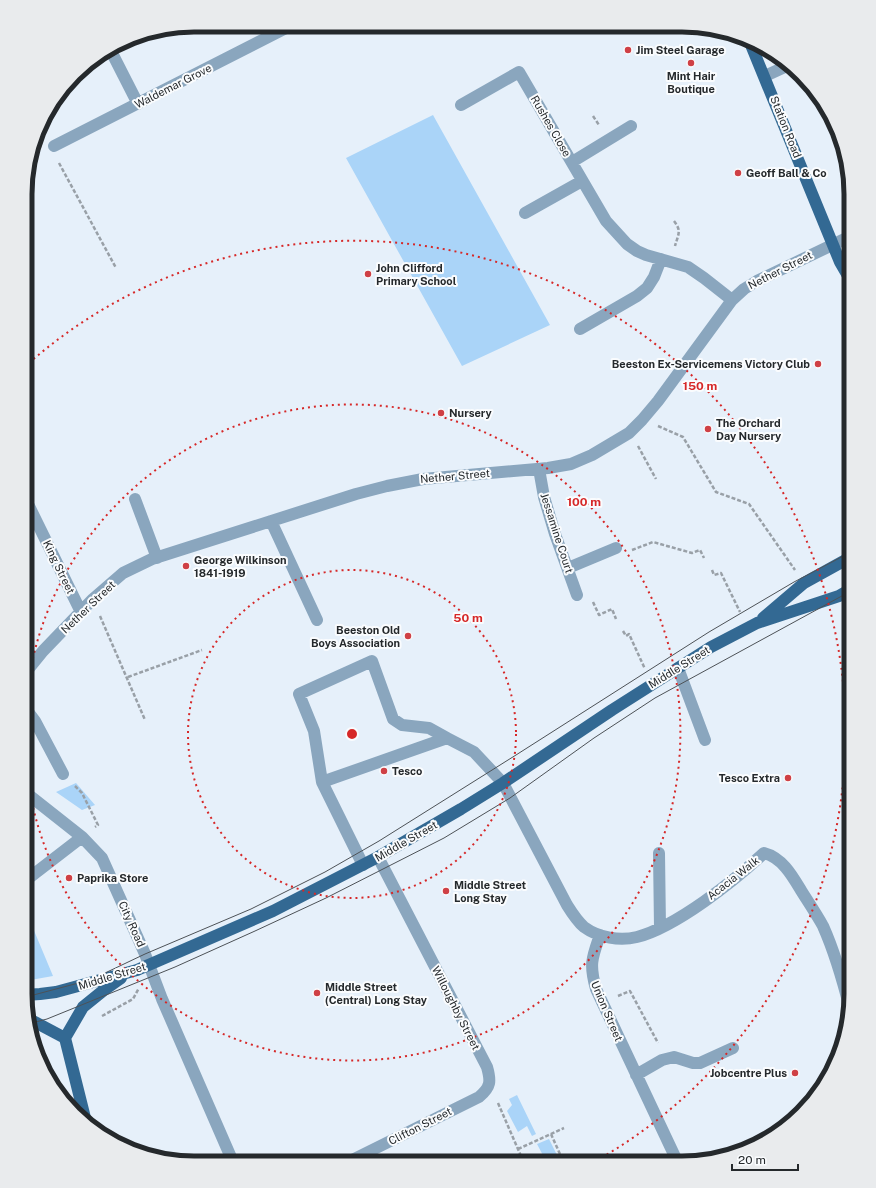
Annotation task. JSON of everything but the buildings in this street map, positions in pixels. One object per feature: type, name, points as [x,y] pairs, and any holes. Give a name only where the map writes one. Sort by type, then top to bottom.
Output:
[{"type":"main road","name":"Station Road","points":[[753,49],[844,269]]},
{"type":"main road","name":"Middle Street","points":[[752,625],[804,584],[844,561]]},
{"type":"main road","name":"Middle Street","points":[[32,994],[56,992],[130,972],[150,965],[273,911],[378,858],[503,783],[711,647],[752,625],[844,593]]},
{"type":"main road","points":[[84,1112],[65,1038],[83,1007],[130,972]]},
{"type":"main road","points":[[34,1022],[65,1038]]},
{"type":"street","name":"Waldemar Grove","points":[[54,146],[278,32]]},
{"type":"street","points":[[113,54],[138,104]]},
{"type":"street","points":[[765,76],[783,68]]},
{"type":"street","name":"Rushes Close","points":[[461,105],[519,72],[606,221],[627,244],[637,251],[688,267],[732,300]]},
{"type":"street","points":[[572,162],[631,126]]},
{"type":"street","points":[[525,213],[582,181]]},
{"type":"street","name":"Nether Street","points":[[32,665],[93,599],[123,573],[157,558],[356,494],[394,484],[424,479],[539,469],[571,464],[592,455],[629,433],[642,420],[658,401],[732,300],[744,289],[844,239]]},
{"type":"street","points":[[580,329],[637,296],[647,288],[666,260]]},
{"type":"street","name":"Jessamine Court","points":[[539,469],[544,497],[555,534],[577,596]]},
{"type":"street","points":[[135,499],[157,558]]},
{"type":"street","name":"King Street","points":[[32,512],[81,612]]},
{"type":"street","points":[[271,521],[317,620]]},
{"type":"street","points":[[568,568],[616,548]]},
{"type":"street","points":[[363,865],[322,782],[314,731],[299,694],[372,661],[392,719],[402,725],[429,728],[474,752],[503,783],[577,920],[583,926],[600,935]]},
{"type":"street","points":[[678,668],[705,740]]},
{"type":"street","points":[[32,718],[64,774]]},
{"type":"street","points":[[322,782],[447,738]]},
{"type":"street","name":"City Road","points":[[32,798],[82,837],[102,858],[150,965],[162,999],[230,1156]]},
{"type":"street","points":[[32,876],[82,837]]},
{"type":"street","points":[[659,853],[660,928]]},
{"type":"street","name":"Acacia Walk","points":[[600,935],[612,938],[631,938],[660,928],[692,909],[733,880],[764,853],[778,860],[794,879],[822,925],[844,987]]},
{"type":"street","name":"Willoughby Street","points":[[378,858],[487,1067],[490,1077],[489,1086]]},
{"type":"street","name":"Union Street","points":[[600,935],[592,957],[591,973],[596,989],[675,1156]]},
{"type":"street","points":[[636,1075],[662,1060],[674,1057],[693,1063],[700,1062],[733,1048]]},
{"type":"street","name":"Clifton Street","points":[[360,1156],[479,1097],[489,1086]]},
{"type":"path","points":[[54,146],[51,148],[116,268]]},
{"type":"path","points":[[666,260],[679,230],[674,221]]},
{"type":"path","points":[[642,420],[683,437],[716,492],[749,504],[804,584]]},
{"type":"path","points":[[629,433],[642,450],[656,479]]},
{"type":"path","points":[[616,548],[619,556],[653,542],[692,553],[700,550],[704,558]]},
{"type":"path","points":[[712,570],[714,575],[721,573],[752,625]]},
{"type":"path","points":[[577,596],[587,591],[599,615],[612,609],[616,619]]},
{"type":"path","points":[[93,599],[128,677],[145,720]]},
{"type":"path","points":[[624,631],[626,636],[629,634],[642,660],[651,685]]},
{"type":"path","points":[[128,677],[202,650]]},
{"type":"path","points":[[64,774],[82,793],[98,825],[82,837]]},
{"type":"path","points":[[603,1003],[630,991],[667,1059]]},
{"type":"path","points":[[489,1086],[501,1108],[521,1156]]},
{"type":"path","points":[[518,1149],[564,1128]]},
{"type":"path","points":[[551,1134],[561,1156]]},
{"type":"shaded area","points":[[433,115],[550,325],[462,366],[346,158]]},
{"type":"shaded area","points":[[76,783],[95,805],[82,810],[56,792]]},
{"type":"shaded area","points":[[32,926],[53,976],[32,980]]},
{"type":"shaded area","points":[[517,1095],[536,1134],[532,1136],[527,1126],[518,1132],[507,1111],[512,1105],[509,1099]]},
{"type":"shaded area","points":[[549,1139],[558,1156],[543,1156],[537,1144]]},
{"type":"tram line","points":[[32,995],[86,981],[105,973],[145,954],[251,909],[325,872],[379,841],[709,632],[794,582],[844,556]]},
{"type":"tram line","points":[[34,1022],[47,1019],[175,967],[255,931],[326,898],[444,838],[510,798],[594,738],[655,698],[844,595]]},
{"type":"place","name":"Jim Steel Garage","points":[[628,50]]},
{"type":"place","name":"Mint Hair Boutique","points":[[691,63]]},
{"type":"place","name":"Geoff Ball & Co","points":[[738,173]]},
{"type":"place","name":"John Clifford Primary School","points":[[368,274]]},
{"type":"place","name":"Beeston Ex-Servicemens Victory Club","points":[[818,364]]},
{"type":"place","name":"Nursery","points":[[441,413]]},
{"type":"place","name":"The Orchard Day Nursery","points":[[708,429]]},
{"type":"place","name":"George Wilkinson 1841-1919","points":[[186,566]]},
{"type":"place","name":"Beeston Old Boys Association","points":[[408,636]]},
{"type":"place","name":"Tesco","points":[[384,771]]},
{"type":"place","name":"Tesco Extra","points":[[788,778]]},
{"type":"place","name":"Paprika Store","points":[[69,878]]},
{"type":"place","name":"Middle Street Long Stay","points":[[446,891]]},
{"type":"place","name":"Middle Street (Central) Long Stay","points":[[317,993]]},
{"type":"place","name":"Jobcentre Plus","points":[[795,1073]]}]
